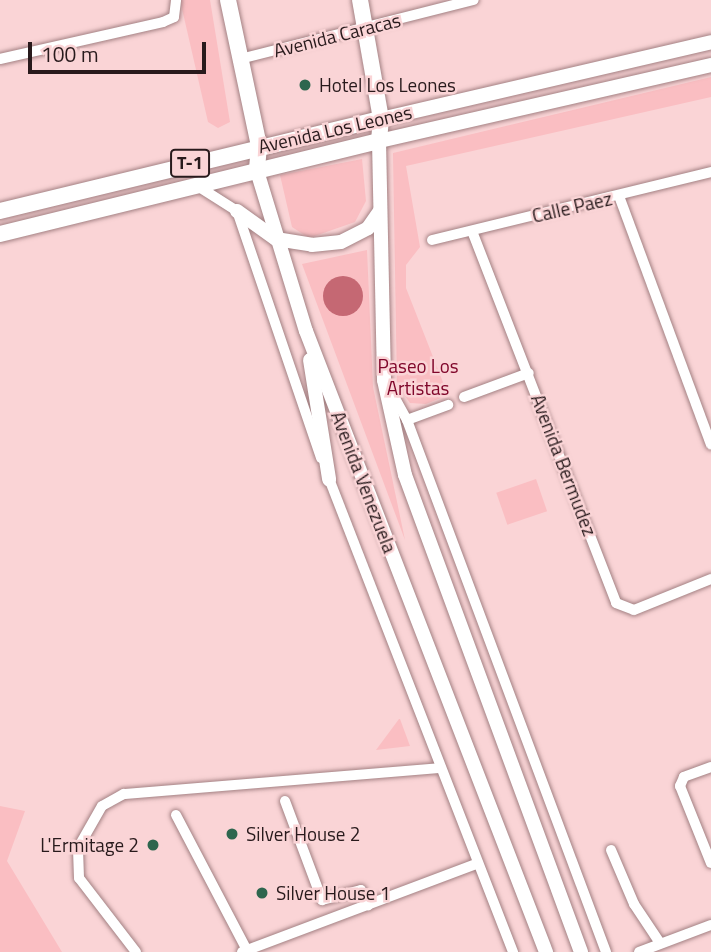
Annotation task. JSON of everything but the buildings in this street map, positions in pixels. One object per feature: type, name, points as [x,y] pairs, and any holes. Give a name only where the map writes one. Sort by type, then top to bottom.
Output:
[{"type":"main road","name":"Avenida Venezuela","points":[[228,0],[259,146],[257,171]]},
{"type":"main road","name":"Avenida Venezuela","points":[[361,1],[381,119],[379,141]]},
{"type":"main road","name":"Avenida Los Leones","points":[[0,211],[259,146],[381,119]]},
{"type":"main road","name":"Avenida Los Leones","points":[[0,234],[379,141]]},
{"type":"street","name":"Avenida Caracas","points":[[240,59],[474,0]]},
{"type":"street","points":[[0,59],[163,22],[174,17],[177,3]]},
{"type":"street","name":"Avenida Los Leones","points":[[381,119],[711,42]]},
{"type":"street","name":"Avenida Los Leones","points":[[379,141],[711,65]]},
{"type":"street","name":"Avenida Venezuela","points":[[379,141],[384,380],[405,475],[430,552],[581,952]]},
{"type":"street","name":"Avenida Venezuela","points":[[257,171],[306,331],[546,952]]},
{"type":"street","name":"Calle Paez","points":[[432,240],[711,172]]},
{"type":"street","points":[[196,185],[276,239],[312,245],[341,242],[368,228],[380,211]]},
{"type":"street","points":[[619,196],[711,445]]},
{"type":"street","name":"Avenida Venezuela","points":[[237,211],[329,479],[476,864],[512,951]]},
{"type":"street","name":"Avenida Bermudez","points":[[472,231],[616,603],[634,610],[711,579]]},
{"type":"street","points":[[306,331],[329,479]]},
{"type":"street","points":[[464,397],[528,373]]},
{"type":"street","points":[[384,380],[395,391],[407,420],[606,952]]},
{"type":"street","points":[[407,420],[448,405]]},
{"type":"street","points":[[711,767],[684,777],[680,786],[711,863]]},
{"type":"street","points":[[136,952],[79,878],[78,848],[102,806],[124,794],[440,768]]},
{"type":"street","points":[[285,801],[322,900],[361,890],[368,905]]},
{"type":"street","points":[[176,815],[244,951],[476,864]]},
{"type":"street","points":[[611,850],[634,904],[660,943]]},
{"type":"street","points":[[639,952],[711,925]]},
{"type":"green space","points":[[180,0],[210,0],[230,122],[218,128],[208,122]]},
{"type":"green space","name":"Paseo Los Artistas","points":[[711,77],[711,97],[406,166],[420,247],[406,265],[406,288],[448,395],[426,404],[410,403],[397,385],[393,153]]},
{"type":"green space","points":[[362,159],[366,201],[355,222],[309,238],[292,227],[280,175]]},
{"type":"green space","points":[[367,250],[373,387],[405,540],[302,264]]},
{"type":"green space","points":[[536,479],[547,511],[507,525],[496,493]]},
{"type":"green space","points":[[399,719],[410,746],[376,750]]},
{"type":"green space","points":[[0,806],[25,811],[7,861],[62,952],[0,952]]},
{"type":"shaded area","points":[[343,276],[351,277],[357,282],[362,288],[362,304],[357,310],[351,315],[343,316],[335,315],[329,310],[324,304],[323,296],[324,288],[329,282],[335,277]]},
{"type":"place","name":"Hotel Los Leones","points":[[305,85]]},
{"type":"place","name":"Silver House 2","points":[[232,834]]},
{"type":"place","name":"L'Ermitage 2","points":[[153,845]]},
{"type":"place","name":"Silver House 1","points":[[262,893]]}]
